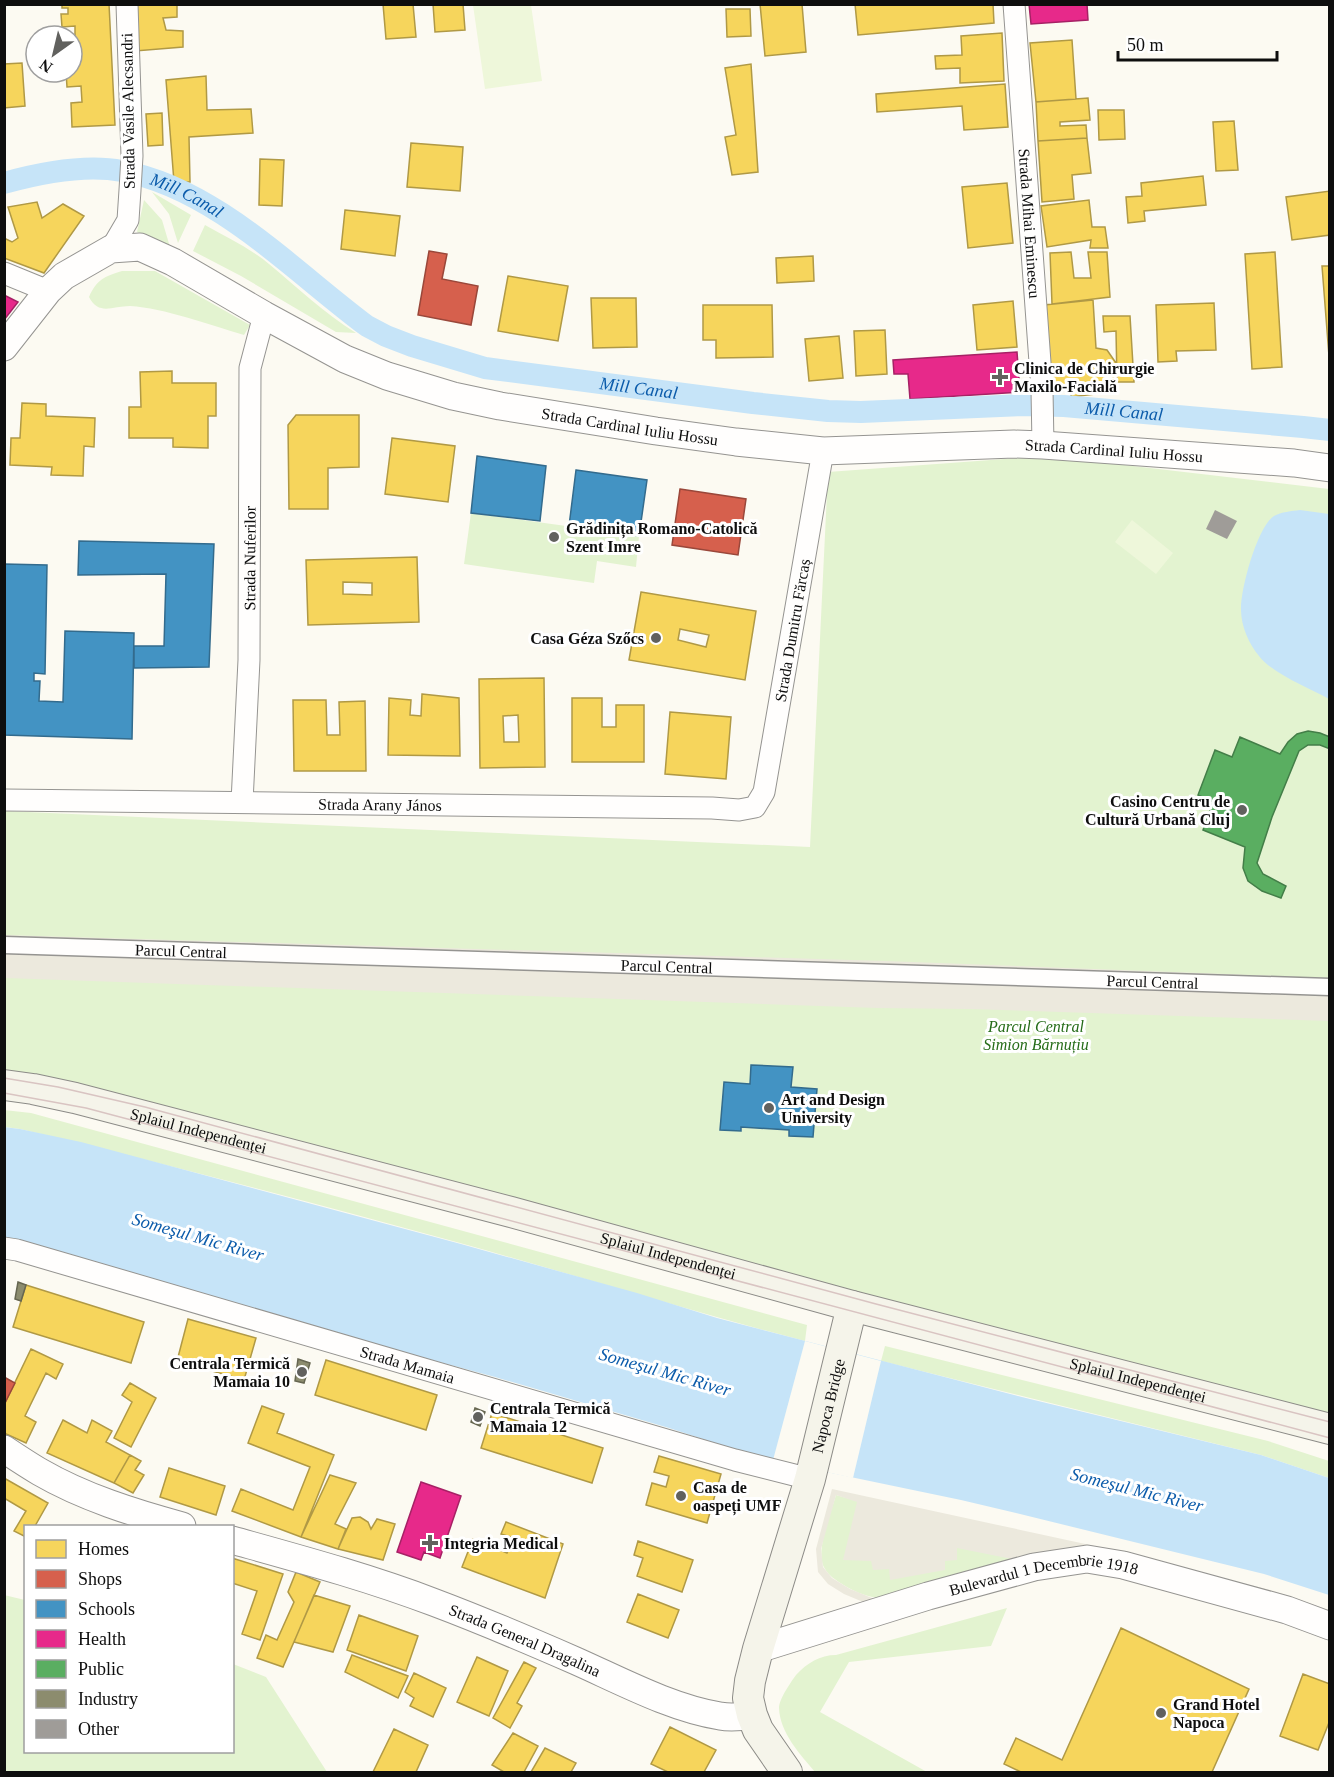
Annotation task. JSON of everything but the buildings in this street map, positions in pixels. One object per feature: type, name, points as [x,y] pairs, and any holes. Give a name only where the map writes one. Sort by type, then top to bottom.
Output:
[{"type":"main road","name":"Splaiul Independenței","points":[[4,1085],[75,1098],[511,1212],[852,1306],[1329,1429]]},
{"type":"main road","name":"Napoca Bridge","points":[[752,1715],[748,1698],[750,1681],[812,1471],[852,1306]]},
{"type":"main road","points":[[752,1715],[767,1746],[787,1773]]},
{"type":"street","name":"Strada Vasile Alecsandri","points":[[111,249],[128,220],[130,190],[132,156],[127,4]]},
{"type":"street","name":"Strada Mihai Eminescu","points":[[1014,4],[1044,434]]},
{"type":"street","name":"Strada Cardinal Iuliu Hossu","points":[[4,347],[48,291],[64,276],[111,249],[140,247],[173,262],[264,315],[369,369],[453,396],[500,406],[656,431],[823,451],[1014,444],[1044,434],[1329,468]]},
{"type":"street","points":[[4,273],[48,291]]},
{"type":"street","name":"Strada Nuferilor","points":[[242,802],[249,660],[250,368],[264,315]]},
{"type":"street","name":"Strada Dumitru Fărcaș","points":[[755,807],[764,792],[823,451]]},
{"type":"street","name":"Strada Arany János","points":[[4,800],[739,810],[755,807]]},
{"type":"street","name":"Parcul Central","points":[[4,945],[1329,987]]},
{"type":"street","name":"Strada Mamaia","points":[[4,1248],[735,1460],[812,1471]]},
{"type":"street","points":[[4,1449],[40,1472],[84,1493],[176,1525]]},
{"type":"street","name":"Strada General Dragalina","points":[[234,1541],[371,1579],[423,1598],[501,1628],[655,1696],[690,1708],[721,1717],[752,1715]]},
{"type":"street","name":"Bulevardul 1 Decembrie 1918","points":[[758,1649],[928,1596],[1035,1567],[1087,1559],[1123,1565],[1276,1607],[1329,1626]]},
{"type":"green space","points":[[473,5],[531,5],[542,81],[485,89]]},
{"type":"green space","points":[[152,192],[191,215],[178,243],[169,214]]},
{"type":"green space","points":[[144,200],[162,220],[170,247],[137,232]]},
{"type":"green space","points":[[205,225],[262,258],[356,333],[336,332],[241,276],[193,251]]},
{"type":"green space","points":[[122,271],[155,271],[250,325],[244,335],[143,307],[106,309],[93,303],[89,297],[98,282]]},
{"type":"green space","name":"Parcul Central Simion Bărnuțiu","points":[[1047,456],[1329,489],[1329,1414],[5,1073],[5,811],[810,847],[828,472]]},
{"type":"green space","points":[[471,513],[639,536],[636,567],[597,561],[594,583],[464,564]]},
{"type":"green space","points":[[1132,520],[1173,553],[1156,574],[1115,542]]},
{"type":"green space","points":[[4,1110],[31,1113],[807,1325],[805,1341],[350,1213],[130,1156],[5,1127]]},
{"type":"green space","points":[[885,1346],[1268,1441],[1329,1461],[1329,1478],[1261,1455],[881,1361]]},
{"type":"green space","points":[[836,1495],[857,1501],[944,1561],[956,1547],[1019,1560],[887,1599],[863,1594],[833,1578],[822,1562],[824,1533]]},
{"type":"green space","points":[[4,1595],[24,1600],[24,1753],[234,1753],[234,1664],[266,1677],[327,1772],[5,1772]]},
{"type":"green space","points":[[1007,1608],[991,1646],[849,1662],[820,1712],[927,1772],[815,1772],[792,1743],[783,1726],[779,1708],[796,1675],[809,1663],[825,1656],[836,1655]]},
{"type":"shaded area","points":[[5,935],[885,961],[1329,978],[1330,1021],[5,978]]},
{"type":"shaded area","points":[[832,1489],[1090,1545],[1274,1591],[1329,1610],[1329,1626],[1088,1555],[868,1604],[828,1584],[818,1572],[816,1549]],"holes":[[[836,1495],[857,1502],[843,1560],[871,1561],[873,1570],[889,1569],[890,1580],[945,1570],[945,1561],[957,1560],[957,1548],[1017,1560],[887,1599],[872,1598],[832,1578],[823,1567],[821,1549]]]},
{"type":"water","points":[[1300,510],[1329,514],[1329,699],[1282,675],[1265,663],[1249,640],[1241,616],[1241,601],[1251,560],[1268,522],[1274,516]]},
{"type":"water","name":"Someşul Mic River","points":[[4,1127],[81,1142],[461,1244],[637,1293],[717,1318],[1030,1399],[1261,1455],[1329,1478],[1329,1595],[1264,1574],[1016,1513],[764,1459],[669,1428],[495,1377],[347,1337],[70,1255],[5,1240]]},
{"type":"pier","points":[[805,1341],[881,1361],[853,1478],[773,1460]]},
{"type":"waterway","name":"Mill Canal","points":[[4,183],[47,173],[78,169],[108,169],[156,180],[189,195],[252,234],[367,326],[412,346],[485,368],[828,411],[861,412],[1022,405],[1064,406],[1330,430]]},
{"type":"tram line","points":[[4,1078],[58,1087],[145,1107],[876,1304],[1330,1422]]},
{"type":"tram line","points":[[4,1093],[86,1108],[1330,1438]]},
{"type":"place","name":"Clinica de Chirurgie Maxilo-Facială","points":[[1000,377]]},
{"type":"place","name":"Grădinița Romano-Catolică Szent Imre","points":[[554,537]]},
{"type":"place","name":"Casa Géza Szőcs","points":[[656,638]]},
{"type":"place","name":"Casino Centru de Cultură Urbană Cluj","points":[[1242,810]]},
{"type":"place","name":"Art and Design University","points":[[769,1108]]},
{"type":"place","name":"Centrala Termică Mamaia 10","points":[[302,1372]]},
{"type":"place","name":"Centrala Termică Mamaia 12","points":[[478,1417]]},
{"type":"place","name":"Casa de oaspeți UMF","points":[[681,1496]]},
{"type":"place","name":"Integria Medical","points":[[430,1543]]},
{"type":"place","name":"Grand Hotel Napoca","points":[[1161,1713]]}]
